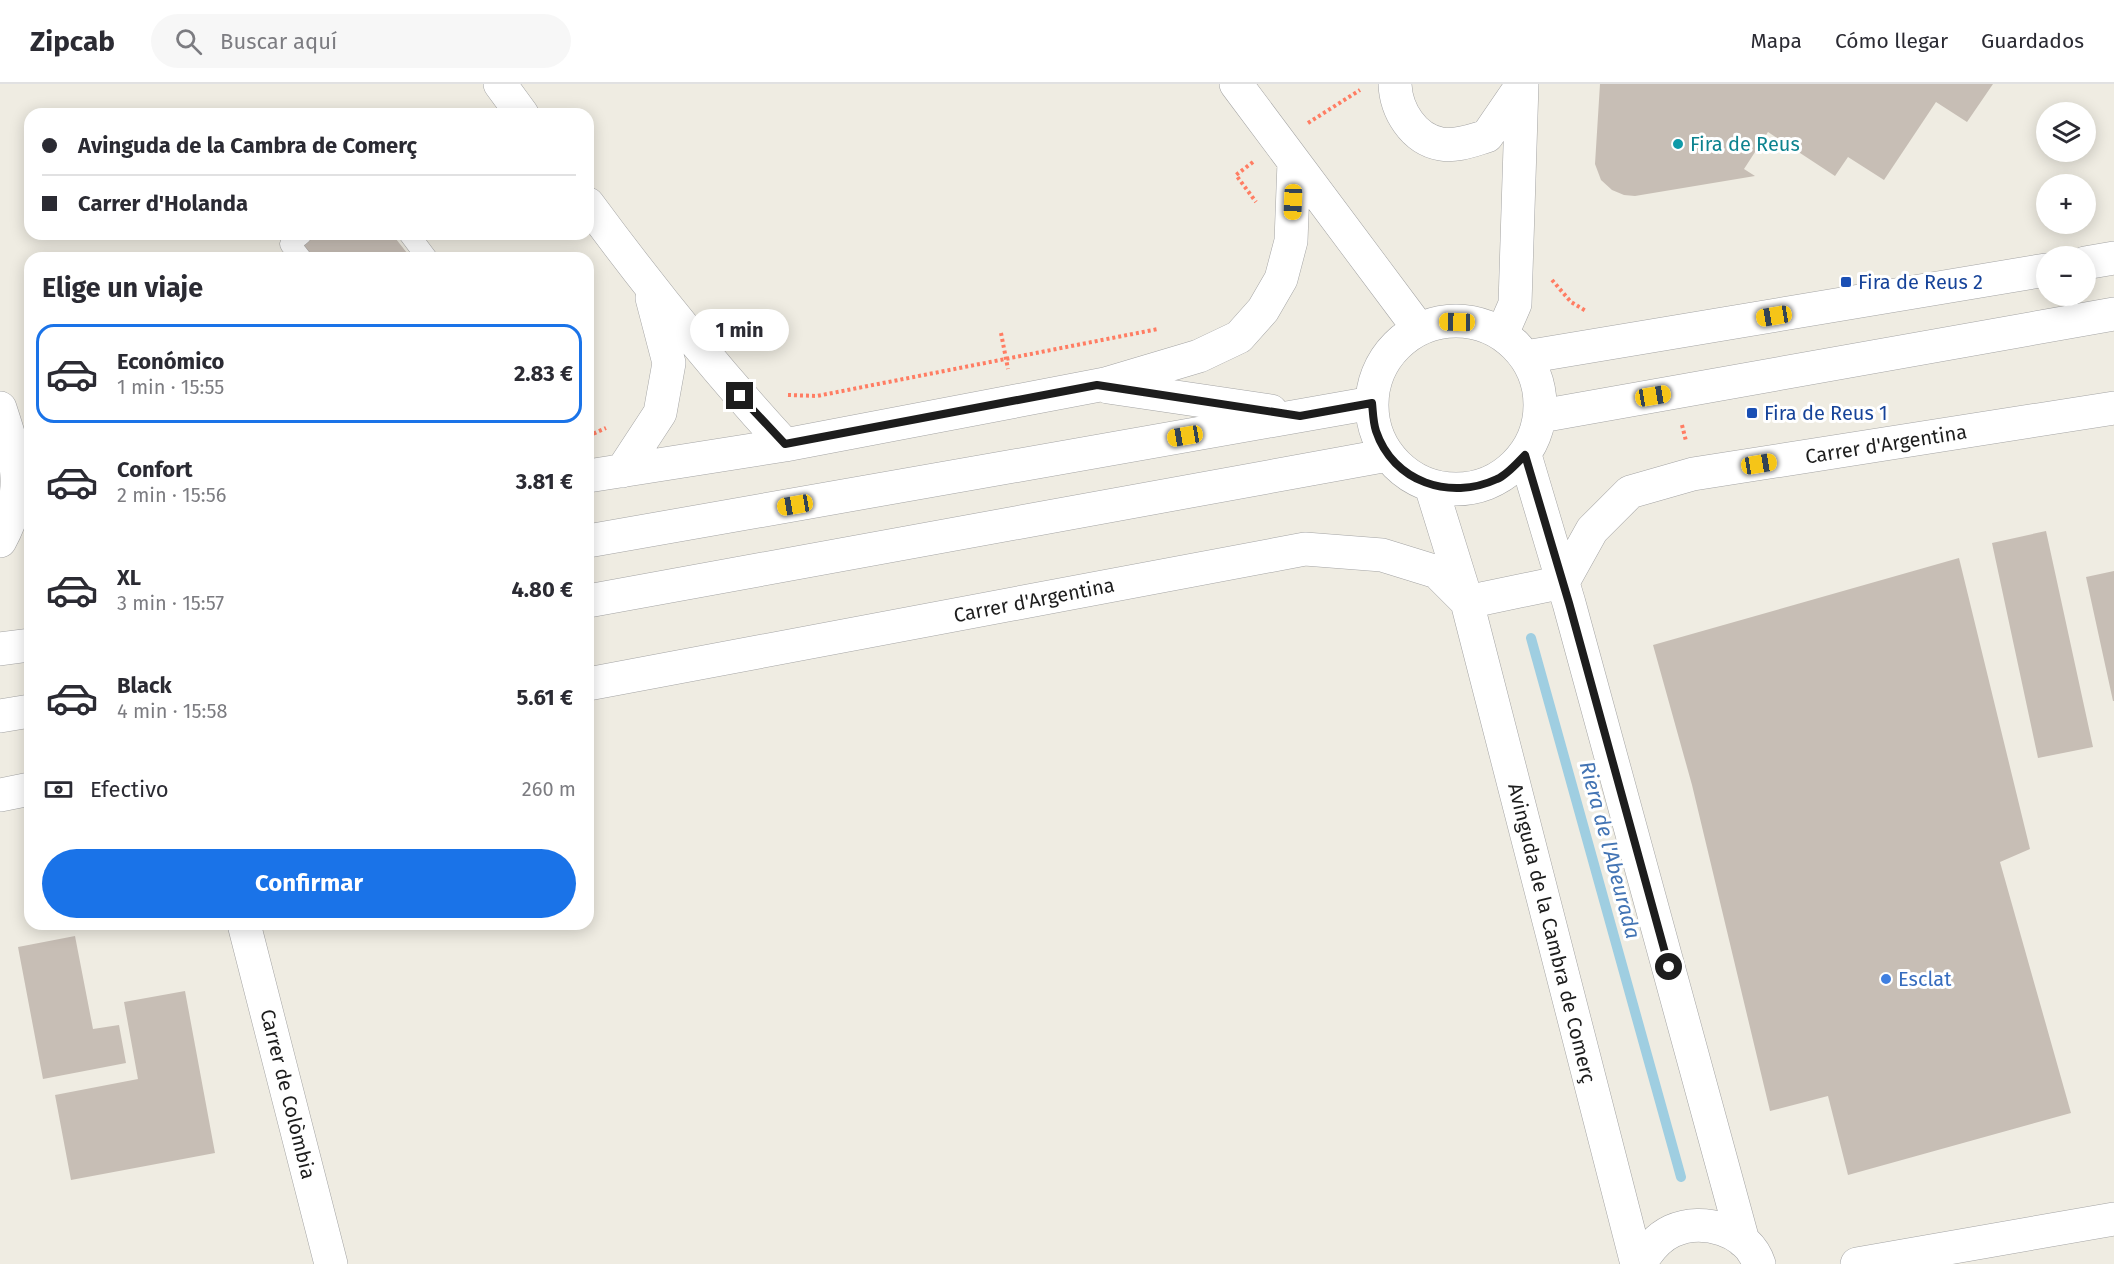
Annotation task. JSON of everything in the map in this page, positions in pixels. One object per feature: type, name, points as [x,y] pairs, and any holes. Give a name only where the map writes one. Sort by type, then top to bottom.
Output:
[{"type":"street","points":[[500,84],[518,108]]},
{"type":"street","points":[[1236,84],[1419,329]]},
{"type":"street","points":[[1395,84],[1395,95],[1407,122],[1420,136],[1440,144],[1459,144],[1487,136],[1522,85]]},
{"type":"street","points":[[1502,334],[1515,304],[1522,85]]},
{"type":"street","points":[[594,475],[785,444],[1097,385],[1199,356],[1239,337],[1263,310],[1281,279],[1291,241],[1294,162]]},
{"type":"street","points":[[594,212],[650,287],[725,380],[785,444]]},
{"type":"street","points":[[2096,261],[2114,258]]},
{"type":"street","points":[[1526,357],[2036,272]]},
{"type":"street","points":[[622,471],[660,413],[669,363],[650,287]]},
{"type":"street","points":[[1541,416],[2114,314]]},
{"type":"street","points":[[1442,322],[1473,322],[1502,334],[1526,357],[1539,385],[1541,416],[1535,436],[1525,455],[1499,479],[1466,489],[1431,486],[1414,478],[1388,455],[1376,430],[1372,403],[1376,380],[1386,360],[1401,342],[1419,329],[1442,322]]},
{"type":"street","points":[[1097,385],[1300,416]]},
{"type":"street","points":[[594,540],[1372,403]]},
{"type":"street","points":[[0,408],[24,439]]},
{"type":"street","points":[[0,408],[15,455],[19,493],[8,526],[0,541]]},
{"type":"street","name":"Carrer d'Argentina","points":[[1563,582],[1592,530],[1630,492],[1693,474],[2114,408]]},
{"type":"street","points":[[594,600],[1388,455]]},
{"type":"street","points":[[1525,455],[1563,582],[1751,1252]]},
{"type":"street","name":"Avinguda de la Cambra de Comerç","points":[[1431,486],[1467,602],[1638,1264]]},
{"type":"street","name":"Carrer d'Argentina","points":[[594,683],[1305,549],[1382,555],[1437,572],[1467,602]]},
{"type":"street","points":[[1467,602],[1563,582]]},
{"type":"street","points":[[0,649],[24,646]]},
{"type":"street","points":[[0,716],[24,712]]},
{"type":"street","points":[[0,795],[24,790]]},
{"type":"street","name":"Carrer de Colòmbia","points":[[246,930],[331,1264]]},
{"type":"street","points":[[1857,1264],[2114,1218]]},
{"type":"street","points":[[1638,1264],[1652,1245],[1671,1231],[1686,1226],[1709,1225],[1724,1229],[1751,1252]]},
{"type":"lane","points":[[295,240],[290,244],[296,252]]},
{"type":"path","points":[[1236,175],[1259,210]]},
{"type":"path","points":[[1551,276],[1556,286],[1570,302],[1591,314]]},
{"type":"path","points":[[782,394],[817,396],[1162,328]]},
{"type":"building","name":"Fira de Reus","points":[[1600,84],[1993,84],[1967,122],[1936,102],[1884,180],[1848,157],[1835,176],[1768,132],[1744,169],[1755,176],[1635,196],[1624,195],[1612,190],[1601,180],[1595,164]]},
{"type":"building","points":[[307,240],[397,240],[406,252],[302,252],[298,247]]},
{"type":"building","points":[[2046,531],[2093,747],[2038,758],[1992,543]]},
{"type":"building","name":"Esclat","points":[[1959,558],[2030,849],[2000,862],[2071,1113],[1848,1175],[1828,1096],[1770,1111],[1692,785],[1653,645]]},
{"type":"building","points":[[2114,571],[2114,701],[2113,701],[2086,577]]},
{"type":"building","points":[[75,936],[93,1029],[119,1025],[126,1063],[43,1079],[18,947]]},
{"type":"building","points":[[185,991],[215,1153],[71,1180],[55,1095],[138,1079],[124,1002]]},
{"type":"waterway","name":"Riera de l'Abeurada","points":[[1531,638],[1681,1177]]},
{"type":"place","name":"Fira de Reus","points":[[1678,144]]},
{"type":"place","name":"Fira de Reus 2","points":[[1846,282]]},
{"type":"place","name":"Fira de Reus 1","points":[[1752,413]]},
{"type":"place","name":"Esclat","points":[[1886,979]]},
{"type":"route","points":[[740,396],[785,444],[1097,385],[1300,416],[1372,403],[1376,430],[1388,455],[1400,468],[1431,486],[1466,489],[1499,479],[1525,455],[1569,603],[1669,967]]}]
